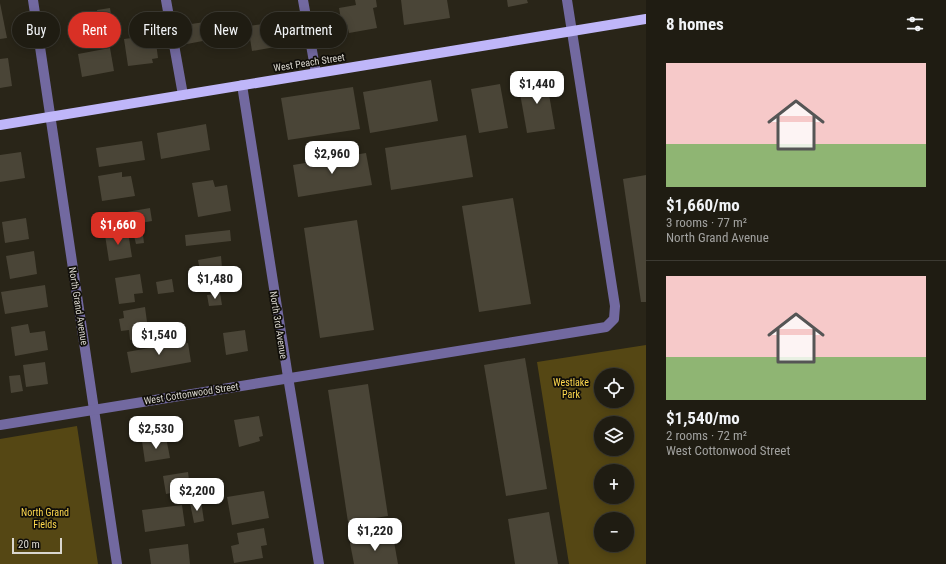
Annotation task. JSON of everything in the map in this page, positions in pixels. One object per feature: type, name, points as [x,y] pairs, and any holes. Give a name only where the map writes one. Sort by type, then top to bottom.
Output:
[{"type":"main road","name":"West Peach Street","points":[[0,125],[646,19]]},
{"type":"street","name":"North Grand Avenue","points":[[33,0],[117,564]]},
{"type":"street","points":[[166,0],[183,95]]},
{"type":"street","points":[[303,0],[316,73]]},
{"type":"street","name":"West Cottonwood Street","points":[[0,425],[606,327],[614,319],[616,306],[567,0]]},
{"type":"street","name":"North 3rd Avenue","points":[[242,85],[319,564]]},
{"type":"green space","name":"Westlake Park","points":[[646,345],[646,564],[569,564],[537,362]]},
{"type":"green space","name":"North Grand Fields","points":[[77,426],[98,564],[0,564],[0,439]]},
{"type":"building","points":[[355,0],[376,0],[377,7],[373,8],[377,28],[349,33],[347,12],[340,12],[339,8],[356,5]]},
{"type":"building","points":[[401,0],[447,0],[450,18],[404,25]]},
{"type":"building","points":[[507,0],[527,0],[528,3],[508,7]]},
{"type":"building","points":[[0,3],[7,38],[0,39]]},
{"type":"building","points":[[110,8],[111,12],[97,12],[97,10]]},
{"type":"building","points":[[200,23],[200,42],[192,43],[192,24]]},
{"type":"building","points":[[260,24],[260,48],[269,48],[252,51],[252,25]]},
{"type":"building","points":[[129,38],[129,48],[157,48],[158,58],[152,59],[153,63],[128,66],[124,39]]},
{"type":"building","points":[[110,48],[114,71],[82,77],[78,54]]},
{"type":"building","points":[[8,58],[12,86],[0,88],[0,59]]},
{"type":"building","points":[[546,77],[555,129],[527,133],[518,82]]},
{"type":"building","points":[[431,80],[438,121],[370,133],[363,92]]},
{"type":"building","points":[[500,84],[508,128],[479,133],[471,89]]},
{"type":"building","points":[[353,87],[360,129],[288,140],[281,98]]},
{"type":"building","points":[[206,124],[210,150],[161,159],[157,133]]},
{"type":"building","points":[[466,135],[473,177],[391,190],[385,148]]},
{"type":"building","points":[[142,141],[145,160],[99,167],[96,148]]},
{"type":"building","points":[[21,152],[25,178],[0,182],[0,155]]},
{"type":"building","points":[[366,153],[372,185],[298,197],[293,165]]},
{"type":"building","points":[[122,172],[122,177],[131,176],[135,196],[102,201],[98,176]]},
{"type":"building","points":[[646,175],[646,302],[641,302],[623,179]]},
{"type":"building","points":[[213,180],[215,187],[227,185],[231,211],[198,217],[192,183]]},
{"type":"building","points":[[513,198],[531,304],[479,312],[462,206]]},
{"type":"building","points":[[150,208],[152,221],[123,226],[121,213]]},
{"type":"building","points":[[26,218],[29,239],[5,243],[2,222]]},
{"type":"building","points":[[357,220],[374,330],[320,338],[304,228]]},
{"type":"building","points":[[230,230],[231,241],[186,246],[185,235]]},
{"type":"building","points":[[128,232],[132,257],[109,261],[105,235]]},
{"type":"building","points":[[143,235],[144,243],[136,244],[134,236]]},
{"type":"building","points":[[34,251],[37,274],[10,279],[6,256]]},
{"type":"building","points":[[221,256],[222,268],[218,269],[219,280],[202,282],[198,260]]},
{"type":"building","points":[[140,274],[143,293],[134,294],[135,302],[119,304],[115,278]]},
{"type":"building","points":[[172,279],[174,292],[158,294],[156,282]]},
{"type":"building","points":[[45,285],[48,307],[5,314],[1,292]]},
{"type":"building","points":[[220,293],[222,305],[209,306],[207,295]]},
{"type":"building","points":[[145,307],[149,337],[130,340],[129,330],[121,331],[119,319],[124,318],[123,311]]},
{"type":"building","points":[[28,324],[30,333],[45,331],[48,350],[15,356],[11,327]]},
{"type":"building","points":[[245,330],[248,351],[226,355],[223,333]]},
{"type":"building","points":[[167,339],[168,346],[188,343],[191,362],[131,373],[127,352],[149,348],[148,342]]},
{"type":"building","points":[[525,358],[547,489],[506,496],[484,365]]},
{"type":"building","points":[[45,362],[48,384],[26,387],[23,365]]},
{"type":"building","points":[[20,375],[23,391],[11,393],[9,376]]},
{"type":"building","points":[[368,384],[388,516],[348,522],[328,390]]},
{"type":"building","points":[[259,416],[263,436],[259,437],[260,441],[239,447],[234,420]]},
{"type":"building","points":[[166,437],[170,458],[145,462],[142,441]]},
{"type":"building","points":[[188,472],[189,480],[185,481],[187,490],[166,494],[163,476]]},
{"type":"building","points":[[264,491],[269,518],[232,525],[227,497]]},
{"type":"building","points":[[201,501],[204,521],[194,523],[190,503]]},
{"type":"building","points":[[182,505],[185,526],[145,532],[142,510]]},
{"type":"building","points":[[549,512],[558,564],[515,564],[508,519]]},
{"type":"building","points":[[264,528],[267,545],[261,546],[263,558],[234,563],[231,546],[239,544],[237,533]]},
{"type":"building","points":[[393,536],[398,564],[354,564],[350,543]]},
{"type":"building","points":[[188,544],[190,564],[151,564],[149,549]]}]
